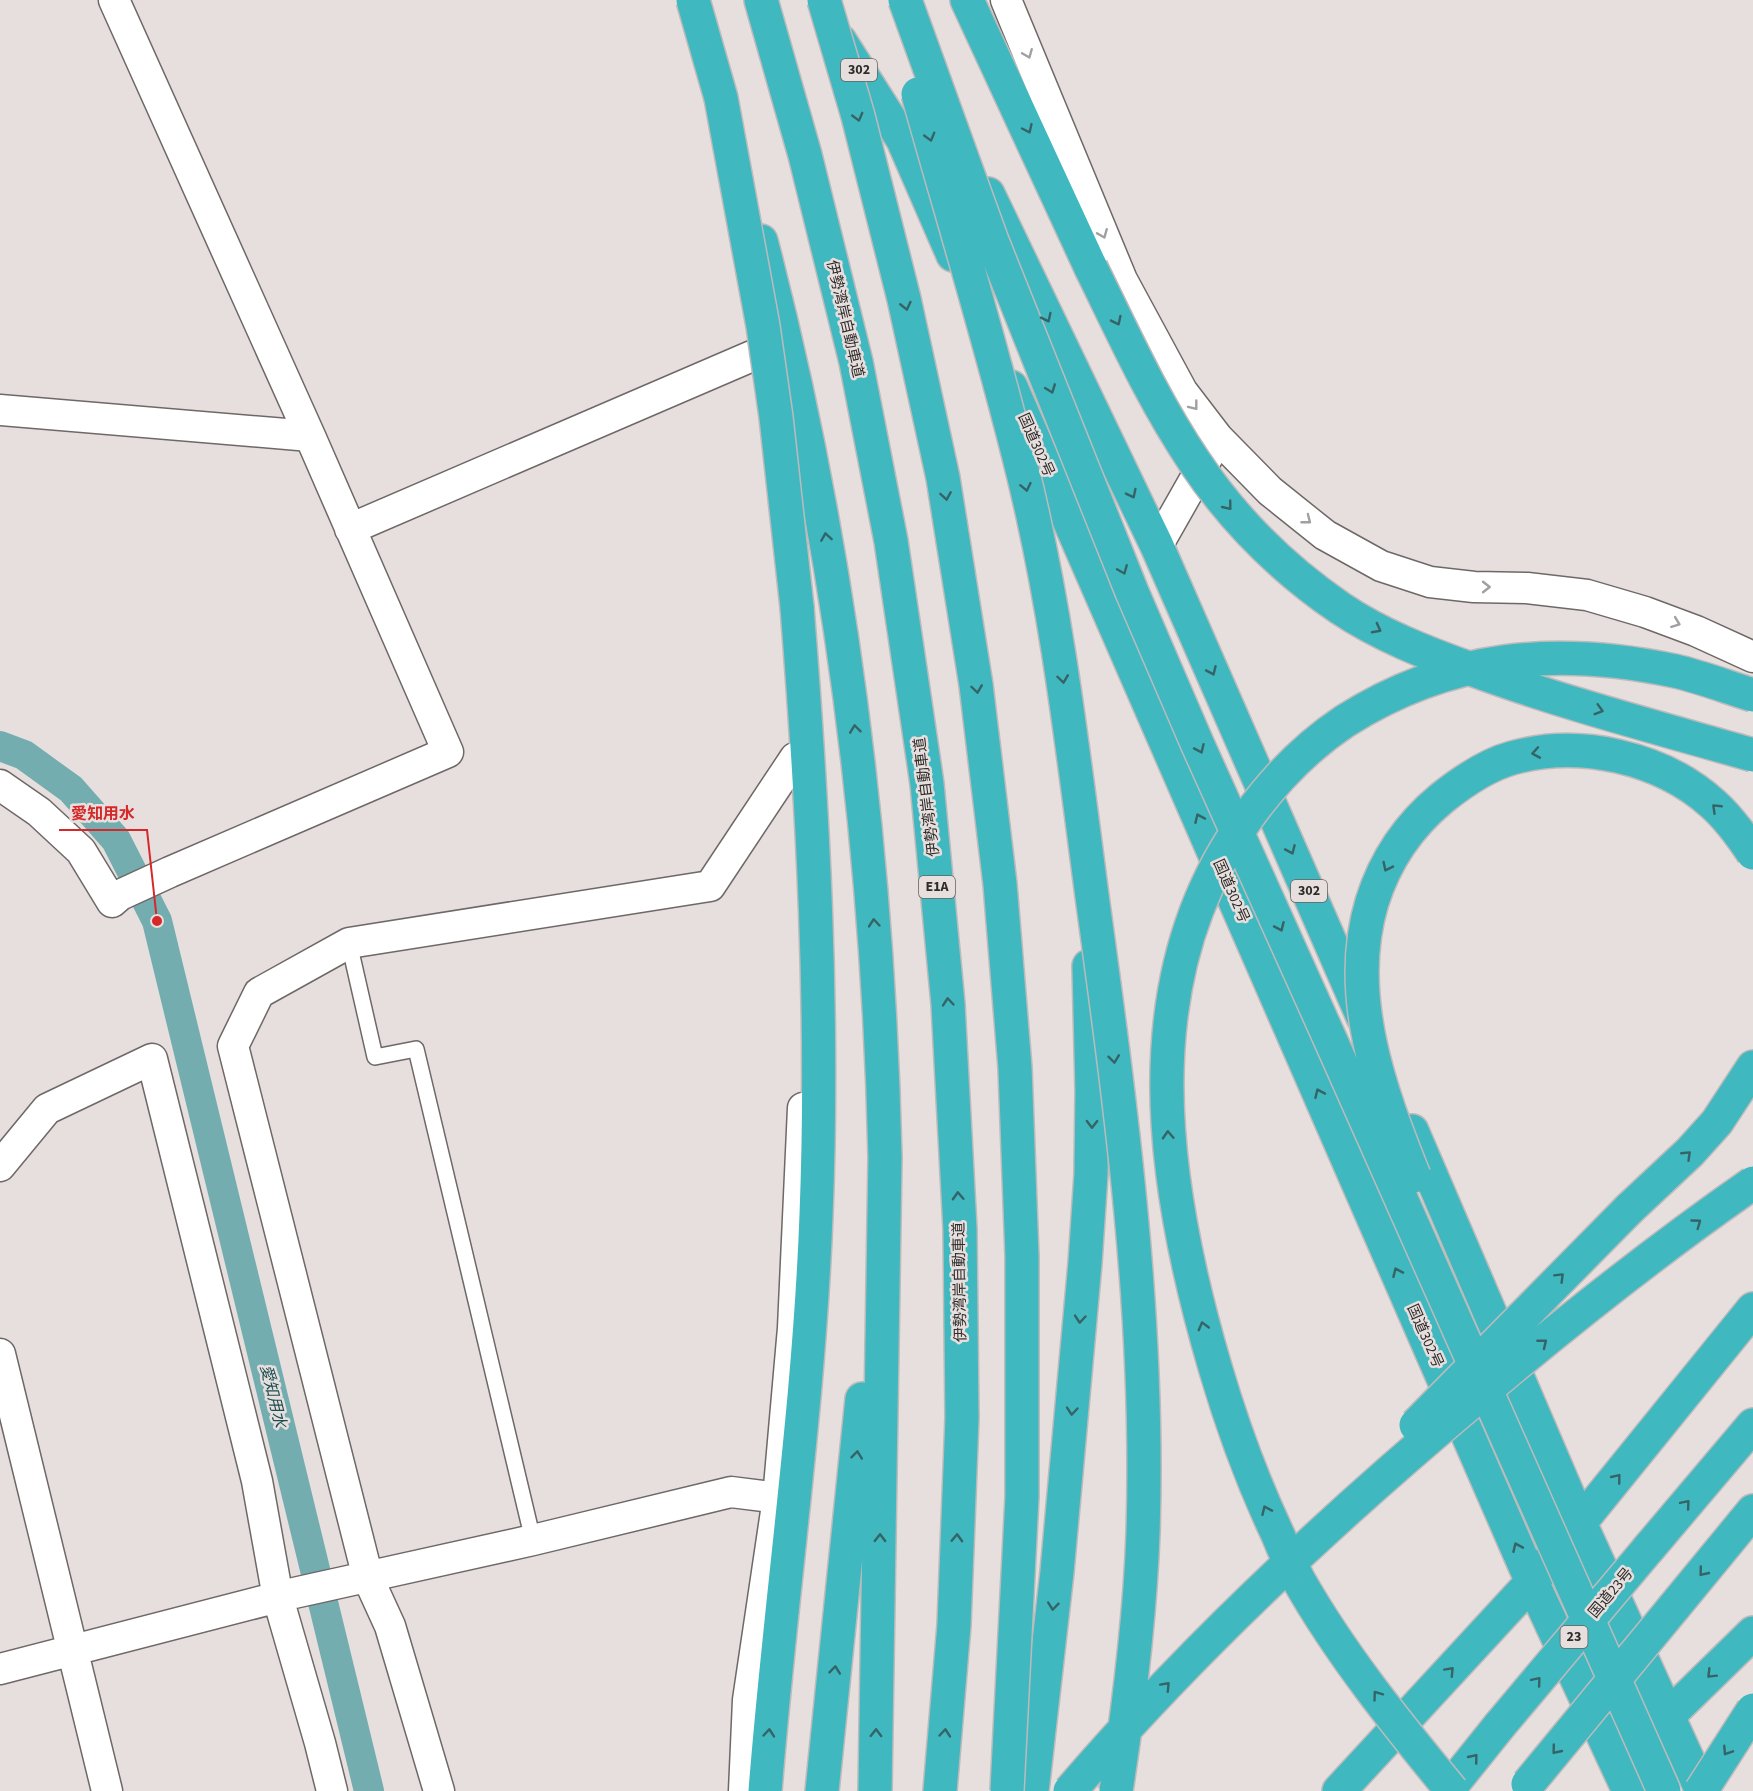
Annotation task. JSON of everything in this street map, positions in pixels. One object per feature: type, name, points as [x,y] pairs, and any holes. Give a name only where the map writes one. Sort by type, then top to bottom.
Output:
[{"type":"highway","points":[[693,0],[778,308],[825,527],[860,776],[877,962],[885,1169],[875,1791]]},
{"type":"highway","name":"伊勢湾岸自動車道","points":[[761,0],[805,155],[856,362],[891,541],[927,784],[948,1004],[960,1229],[962,1418],[954,1625],[940,1791]]},
{"type":"highway","name":"国道302号","points":[[815,0],[903,140],[1620,1785]]},
{"type":"highway","points":[[824,0],[858,116],[904,299],[944,478],[976,685],[1000,884],[1015,1068],[1022,1267],[1022,1497],[1007,1791]]},
{"type":"highway","points":[[893,0],[999,378],[1044,568],[1076,772],[1125,1141],[1141,1349],[1144,1436],[1143,1534],[1134,1654],[1116,1791]]},
{"type":"highway","name":"302","points":[[893,0],[1157,546],[1298,865],[1580,1523],[1702,1791]]},
{"type":"highway","points":[[905,0],[992,241],[1132,592],[1197,743],[1664,1791]]},
{"type":"highway","points":[[967,0],[1092,268],[1167,419],[1230,509],[1264,546],[1302,579],[1341,608],[1379,631],[1422,651],[1535,692],[1753,755]]},
{"type":"highway","points":[[721,98],[763,326],[789,530],[805,706],[812,819],[820,1035],[816,1216],[804,1419],[770,1720],[765,1791]]},
{"type":"highway","points":[[1449,1791],[1359,1671],[1298,1578],[1239,1447],[1203,1326],[1189,1267],[1169,1146],[1166,1091],[1168,1037],[1174,984],[1187,933],[1206,884],[1231,839],[1260,800],[1293,763],[1328,732],[1366,708],[1409,687],[1454,672],[1500,662],[1580,657],[1678,672],[1753,695]]},
{"type":"highway","points":[[1516,1460],[1470,1315],[1398,1134],[1370,1044],[1364,1006],[1365,936],[1372,903],[1384,869],[1402,838],[1426,812],[1454,789],[1482,770],[1512,758],[1545,752],[1582,751],[1620,757],[1656,767],[1687,784],[1713,803],[1737,829],[1753,853]]},
{"type":"highway","points":[[1032,1791],[1058,1561],[1091,1174],[1091,1002],[1076,772]]},
{"type":"highway","points":[[822,1791],[861,1424],[870,1244],[877,962]]},
{"type":"highway","points":[[1070,1791],[1440,1399],[1629,1209],[1690,1152],[1717,1122],[1753,1067]]},
{"type":"highway","points":[[1273,1577],[1398,1464],[1527,1355],[1631,1271],[1753,1183]]},
{"type":"highway","points":[[1339,1791],[1532,1582],[1753,1309]]},
{"type":"highway","name":"国道23号","points":[[1449,1791],[1500,1725],[1753,1425]]},
{"type":"highway","points":[[1525,1787],[1753,1510]]},
{"type":"highway","points":[[1620,1785],[1669,1715],[1753,1633]]},
{"type":"highway","points":[[1702,1791],[1753,1710]]},
{"type":"street","points":[[0,785],[39,812],[81,851],[112,902],[120,895],[170,872],[448,752],[310,436],[114,0]]},
{"type":"street","points":[[711,0],[707,15],[704,83],[752,356],[786,588],[795,758],[807,909],[805,1076],[793,1328],[778,1498],[748,1700],[744,1791]]},
{"type":"street","points":[[1006,0],[1122,280],[1182,391],[1218,438],[1270,491],[1325,535],[1381,566],[1430,582],[1474,587],[1527,588],[1587,596],[1656,615],[1753,657]]},
{"type":"street","points":[[350,529],[752,356]]},
{"type":"street","points":[[0,410],[310,436]]},
{"type":"street","points":[[1157,546],[1218,438]]},
{"type":"street","points":[[439,1791],[390,1626],[368,1578],[233,1046],[259,993],[349,943],[711,886],[795,758]]},
{"type":"street","points":[[0,1166],[47,1109],[152,1059],[286,1595],[332,1791]]},
{"type":"street","points":[[0,1354],[107,1791]]},
{"type":"street","points":[[0,1669],[286,1595],[368,1578],[731,1492],[778,1498]]},
{"type":"lane","points":[[349,943],[375,1057],[416,1049],[532,1540]]},
{"type":"waterway","name":"愛知用水","points":[[0,746],[24,755],[71,789],[116,840],[157,921],[369,1791]]},
{"type":"place","name":"愛知用水","points":[[157,921]]}]
